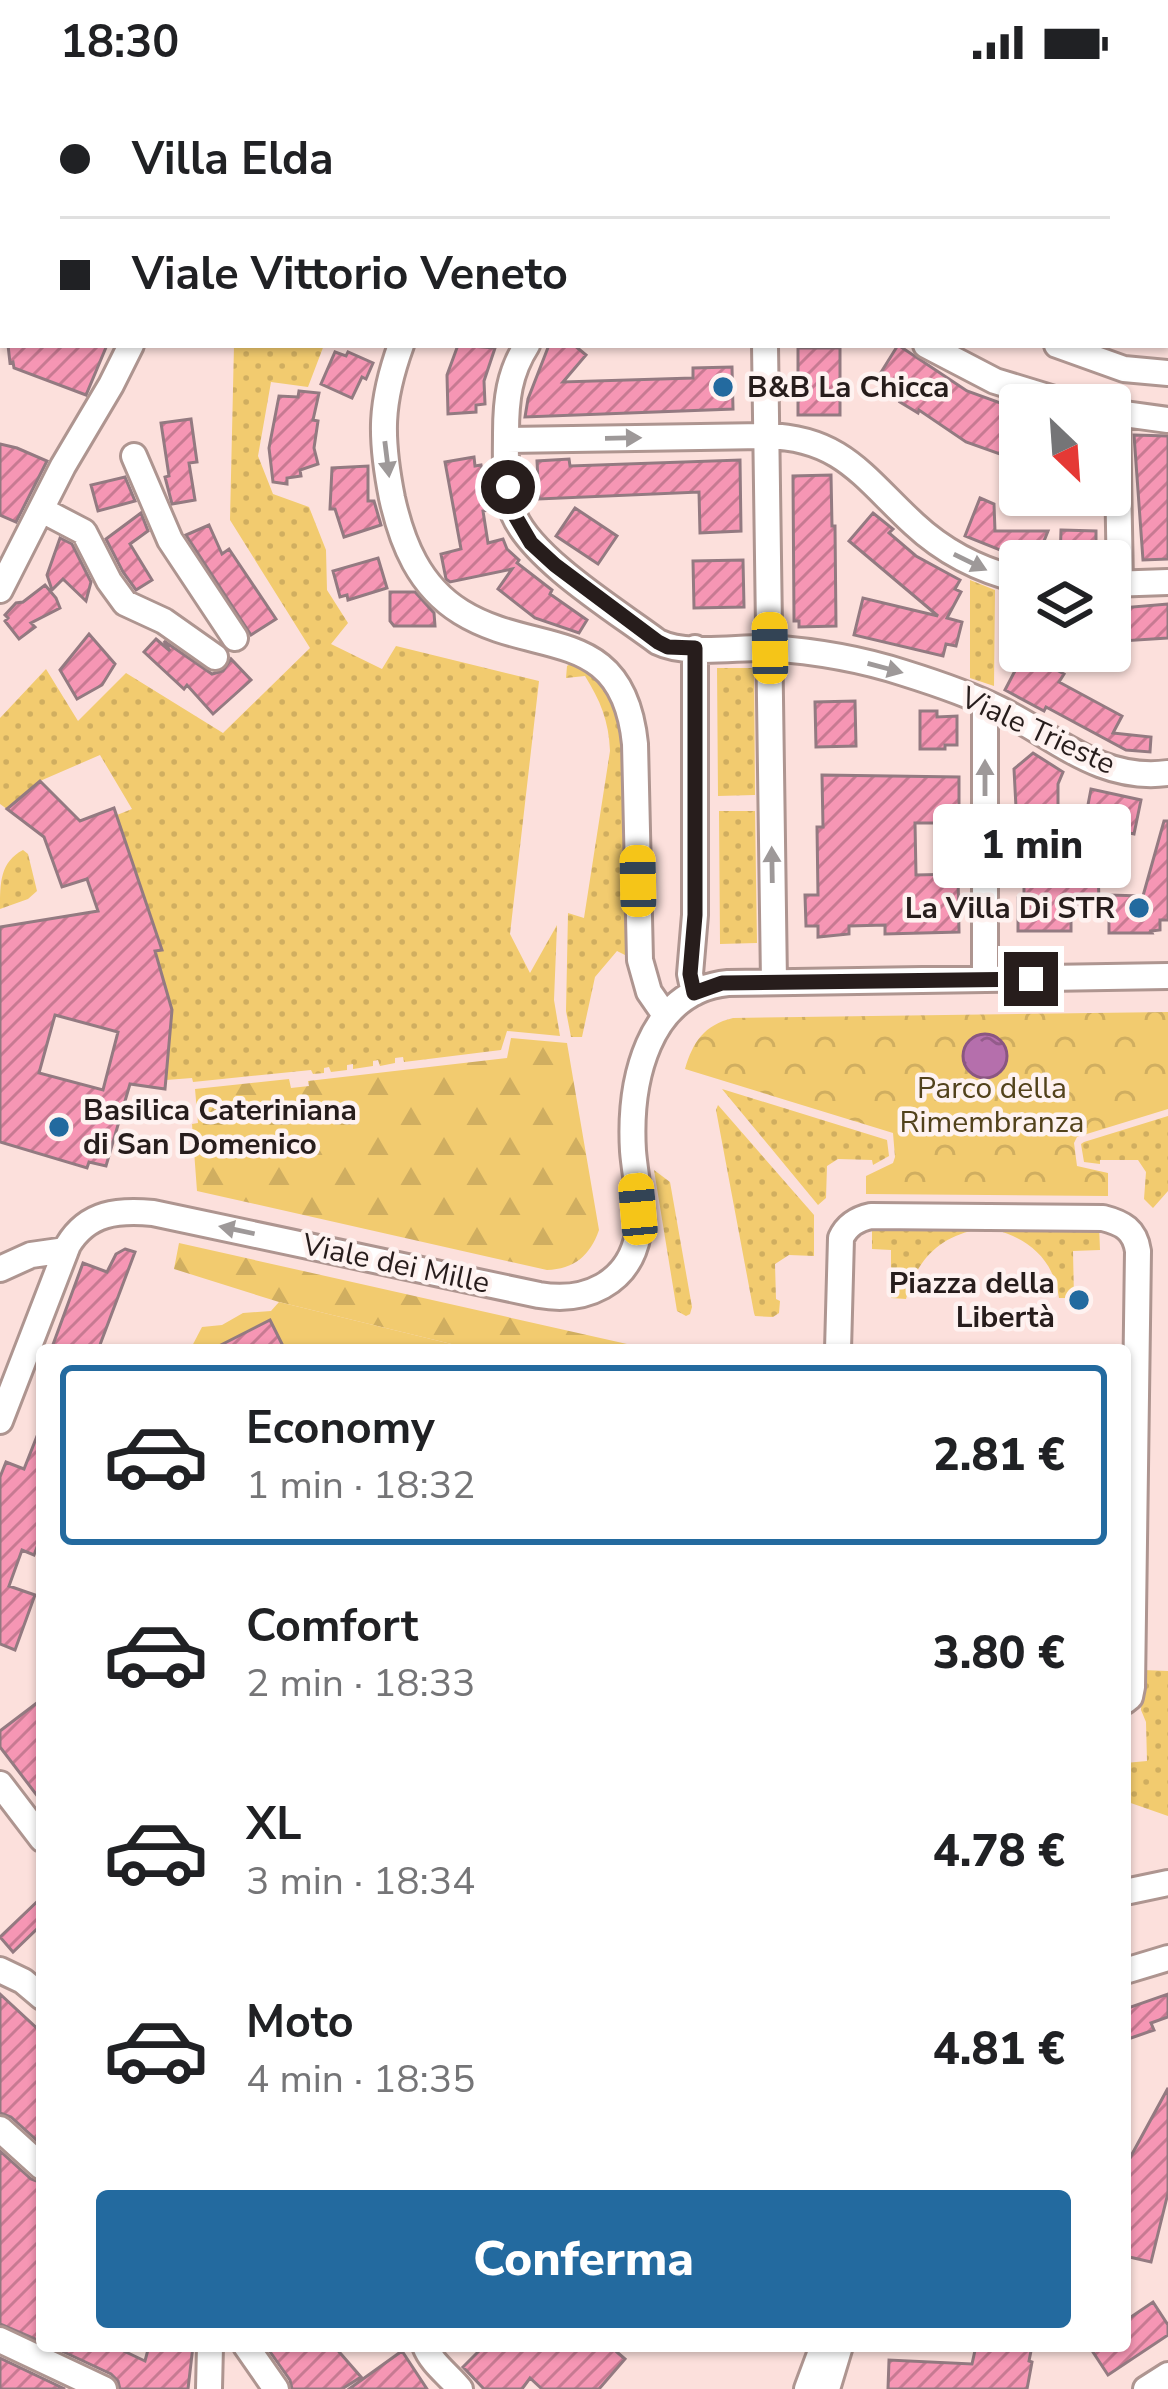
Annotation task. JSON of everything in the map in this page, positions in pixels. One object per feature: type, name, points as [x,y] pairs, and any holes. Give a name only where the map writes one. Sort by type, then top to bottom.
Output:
[{"type":"street","points":[[0,590],[129,348]]},
{"type":"street","points":[[400,348],[383,417],[390,485],[406,549],[438,593],[459,611],[595,660],[613,679],[629,710],[635,744],[640,960],[649,992],[665,1016],[694,993],[722,983],[1168,976]]},
{"type":"street","name":"Viale Trieste","points":[[525,348],[508,388],[506,440],[512,508],[531,543],[658,642],[668,647],[770,648],[878,665],[985,703],[1095,764],[1126,773],[1168,773]]},
{"type":"street","points":[[765,348],[774,982]]},
{"type":"street","points":[[932,348],[1005,384]]},
{"type":"street","points":[[1097,352],[1135,371],[1168,373]]},
{"type":"street","points":[[1131,415],[1168,420]]},
{"type":"street","points":[[506,440],[799,439],[859,469],[951,553],[999,574]]},
{"type":"street","points":[[134,456],[170,540],[235,638]]},
{"type":"street","points":[[42,510],[82,529],[125,603],[164,621],[215,657]]},
{"type":"street","points":[[1131,583],[1168,582]]},
{"type":"street","points":[[694,993],[690,974],[695,915],[695,648]]},
{"type":"street","points":[[985,703],[985,980]]},
{"type":"street","name":"Viale dei Mille","points":[[66,1250],[80,1228],[98,1217],[124,1211],[153,1213],[558,1298],[582,1296],[601,1288],[634,1248],[639,1226],[632,1137],[635,1089],[646,1050],[665,1016]]},
{"type":"street","points":[[838,1344],[841,1238],[856,1220],[871,1216],[1103,1218],[1130,1230],[1138,1251],[1131,1692]]},
{"type":"street","points":[[0,1421],[66,1250],[8,1264]]},
{"type":"street","points":[[8,1264],[52,1286]]},
{"type":"street","points":[[0,1784],[36,1831]]},
{"type":"street","points":[[1131,1891],[1168,1883]]},
{"type":"street","points":[[1131,1969],[1168,1958]]},
{"type":"street","points":[[0,1970],[36,1992]]},
{"type":"street","points":[[0,2129],[36,2162]]},
{"type":"street","points":[[0,2340],[104,2389]]},
{"type":"street","points":[[208,2389],[209,2352]]},
{"type":"street","points":[[250,2352],[276,2389]]},
{"type":"street","points":[[428,2352],[454,2382]]},
{"type":"street","points":[[443,2352],[454,2382]]},
{"type":"street","points":[[807,2389],[822,2352]]},
{"type":"street","points":[[824,2352],[824,2389]]},
{"type":"street","points":[[824,2389],[839,2352]]},
{"type":"street","points":[[842,2352],[845,2389]]},
{"type":"street","points":[[1146,2389],[1168,2375]]},
{"type":"green space","points":[[234,348],[323,348],[308,387],[271,382],[258,456],[273,494],[309,507],[326,550],[327,590],[348,623],[331,644],[382,669],[396,646],[539,681],[510,934],[530,973],[557,925],[554,1000],[560,1036],[507,1031],[501,1050],[404,1062],[403,1057],[395,1058],[395,1063],[380,1066],[378,1060],[373,1066],[353,1069],[353,1064],[331,1072],[329,1067],[313,1074],[311,1070],[193,1082],[192,1078],[166,1080],[172,1010],[155,951],[161,949],[117,815],[132,809],[100,755],[40,781],[7,809],[0,804],[0,718],[46,669],[78,721],[126,673],[223,733],[310,648],[230,520]]},
{"type":"green space","points":[[970,580],[995,590],[994,686],[970,678]]},
{"type":"green space","points":[[573,662],[609,696],[624,744],[627,956],[617,951],[595,977],[582,1037],[571,1037],[566,1011],[568,913],[584,918],[610,751],[603,711],[585,676],[566,678],[567,666]]},
{"type":"green space","points":[[717,668],[754,668],[755,795],[718,796]]},
{"type":"green space","points":[[719,811],[755,811],[757,943],[720,944]]},
{"type":"green space","points":[[23,850],[37,891],[0,909],[6,867]]},
{"type":"green space","name":"Parco della Rimembranza","points":[[1168,1012],[1168,1109],[1077,1137],[1074,1143],[1077,1166],[1108,1173],[1108,1196],[866,1194],[866,1176],[893,1163],[893,1133],[685,1069],[701,1036],[733,1018]]},
{"type":"green space","points":[[511,1038],[567,1043],[599,1230],[586,1254],[573,1264],[547,1270],[197,1191],[192,1124],[198,1123],[195,1089],[289,1079],[291,1088],[309,1086],[308,1081],[507,1058]]},
{"type":"green space","points":[[722,1089],[887,1140],[889,1156],[873,1165],[872,1160],[838,1159],[827,1166],[826,1198],[818,1205]]},
{"type":"green space","points":[[718,1105],[814,1215],[814,1256],[789,1255],[775,1264],[776,1299],[780,1301],[779,1313],[773,1317],[754,1313]]},
{"type":"green space","points":[[1168,1116],[1168,1191],[1153,1208],[1144,1199],[1146,1172],[1138,1160],[1084,1162],[1084,1142]]},
{"type":"green space","points":[[654,1170],[670,1182],[692,1307],[686,1316],[677,1311]]},
{"type":"green space","points":[[872,1223],[975,1223],[975,1230],[950,1239],[930,1254],[906,1299],[891,1298],[891,1250],[872,1249]]},
{"type":"green space","points":[[996,1223],[1099,1224],[1100,1250],[1073,1251],[1074,1298],[1059,1298],[1052,1273],[1039,1254],[996,1230]]},
{"type":"green space","points":[[179,1243],[627,1344],[451,1344],[279,1302],[174,1269]]},
{"type":"green space","points":[[279,1302],[451,1344],[193,1344],[202,1327],[222,1325],[243,1313],[271,1311]]},
{"type":"green space","points":[[1143,1670],[1168,1671],[1168,1816],[1131,1803],[1131,1762],[1147,1761],[1141,1710]]},
{"type":"water","points":[[985,1034],[1001,1040],[1007,1056],[1001,1072],[985,1078],[969,1072],[963,1056],[969,1040]]},
{"type":"building","points":[[8,348],[106,348],[86,395],[10,363]]},
{"type":"building","points":[[457,348],[495,348],[484,381],[485,404],[476,405],[476,412],[448,414],[447,375]]},
{"type":"building","points":[[548,348],[578,348],[586,355],[563,382],[693,378],[693,368],[732,367],[733,409],[525,417]]},
{"type":"building","points":[[798,348],[840,348],[840,415],[798,415]]},
{"type":"building","points":[[896,348],[967,391],[999,402],[999,454],[966,442],[900,402],[903,398],[875,382]]},
{"type":"building","points":[[335,352],[346,356],[348,352],[373,363],[352,398],[321,384]]},
{"type":"building","points":[[299,391],[319,393],[313,420],[318,421],[314,448],[318,464],[300,470],[301,476],[287,478],[287,484],[273,482],[269,448],[279,396],[298,397]]},
{"type":"building","points":[[191,419],[197,462],[189,463],[195,500],[172,504],[161,423]]},
{"type":"building","points":[[1134,435],[1168,436],[1168,559],[1143,560]]},
{"type":"building","points":[[0,444],[47,461],[16,522],[0,515]]},
{"type":"building","points":[[474,457],[475,466],[481,465],[489,510],[483,511],[488,543],[503,539],[517,563],[587,620],[579,633],[535,618],[498,589],[512,569],[446,579],[441,554],[461,549],[445,462]]},
{"type":"building","points":[[569,459],[570,466],[740,460],[741,531],[700,533],[699,492],[539,499],[537,461]]},
{"type":"building","points":[[368,466],[368,501],[374,501],[381,525],[344,537],[335,509],[330,509],[332,468]]},
{"type":"building","points":[[831,475],[836,626],[799,627],[799,621],[794,621],[793,476]]},
{"type":"building","points":[[125,477],[135,501],[98,511],[91,485]]},
{"type":"building","points":[[980,498],[994,504],[995,531],[1048,531],[1044,540],[999,540],[999,549],[965,536]]},
{"type":"building","points":[[575,508],[617,536],[598,564],[556,536]]},
{"type":"building","points":[[141,513],[148,531],[130,544],[152,580],[136,590],[106,539]]},
{"type":"building","points":[[873,513],[916,556],[960,580],[955,589],[961,592],[947,618],[962,622],[956,646],[946,644],[943,656],[854,635],[863,598],[938,616],[849,541]]},
{"type":"building","points":[[209,525],[222,554],[229,549],[276,619],[251,635],[186,535]]},
{"type":"building","points":[[1061,530],[1096,531],[1096,540],[1061,540]]},
{"type":"building","points":[[60,538],[72,544],[91,582],[86,601],[63,579],[52,590],[47,575]]},
{"type":"building","points":[[378,558],[387,588],[348,600],[347,595],[340,597],[333,571]]},
{"type":"building","points":[[743,560],[744,607],[694,608],[693,561]]},
{"type":"building","points":[[45,585],[60,608],[31,623],[35,627],[19,639],[5,615]]},
{"type":"building","points":[[390,592],[415,592],[434,613],[435,626],[394,626]]},
{"type":"building","points":[[1168,604],[1168,638],[1131,640],[1131,607]]},
{"type":"building","points":[[89,634],[115,664],[102,685],[77,699],[60,670]]},
{"type":"building","points":[[156,639],[212,674],[223,671],[231,659],[251,680],[213,714],[187,685],[184,689],[144,652]]},
{"type":"building","points":[[1014,672],[1060,672],[1064,674],[1059,682],[1122,716],[1113,733],[1151,737],[1150,752],[1126,750],[1005,690]]},
{"type":"building","points":[[855,701],[856,746],[816,747],[815,702]]},
{"type":"building","points":[[920,711],[937,711],[937,717],[957,716],[957,745],[920,749]]},
{"type":"building","points":[[1033,753],[1063,772],[1058,811],[1087,810],[1091,789],[1141,800],[1134,834],[1070,820],[1071,865],[1098,864],[1099,903],[1071,904],[1071,931],[1018,931],[1024,865],[1019,865],[1014,769]]},
{"type":"building","points":[[822,775],[959,777],[959,823],[915,823],[916,875],[958,874],[959,932],[885,934],[885,925],[849,926],[849,934],[818,937],[818,926],[806,926],[805,895],[818,895]]},
{"type":"building","points":[[40,781],[80,821],[114,808],[162,950],[155,951],[172,1010],[165,1089],[130,1084],[106,1166],[89,1162],[87,1168],[0,1142],[0,927],[98,911],[87,879],[62,887],[44,837],[7,809]],"holes":[[[55,1015],[118,1032],[103,1090],[39,1073]]]},
{"type":"building","name":"La Villa Di STR","points":[[1164,821],[1168,821],[1168,920],[1160,920],[1160,930],[1152,933],[1109,933],[1109,895],[1143,896]]},
{"type":"building","points":[[125,1249],[135,1252],[100,1344],[53,1344],[83,1263],[107,1272],[116,1254]]},
{"type":"building","points":[[270,1320],[282,1344],[223,1344]]},
{"type":"building","points":[[36,1439],[36,1550],[34,1555],[22,1550],[9,1586],[35,1595],[15,1650],[0,1644],[0,1477],[6,1462],[24,1469]]},
{"type":"building","points":[[36,1704],[36,1794],[0,1747],[0,1731]]},
{"type":"building","points":[[36,1903],[36,1930],[13,1952],[0,1937]]},
{"type":"building","points":[[0,1994],[36,2027],[36,2140],[0,2113]]},
{"type":"building","points":[[1168,1994],[1168,2017],[1151,2023],[1154,2030],[1131,2038],[1131,2007]]},
{"type":"building","points":[[1168,2088],[1168,2193],[1151,2262],[1131,2257],[1131,2156]]},
{"type":"building","points":[[0,2151],[36,2181],[36,2339],[0,2324]]},
{"type":"building","points":[[1153,2302],[1168,2325],[1168,2335],[1108,2375],[1093,2352],[1131,2352],[1131,2317]]},
{"type":"building","points":[[64,2352],[126,2352],[145,2361],[147,2352],[192,2352],[188,2389],[120,2389],[111,2374]]},
{"type":"building","points":[[270,2352],[339,2352],[361,2377],[342,2389],[292,2389]]},
{"type":"building","points":[[403,2352],[427,2389],[349,2389]]},
{"type":"building","points":[[478,2352],[617,2352],[625,2359],[599,2389],[542,2389],[530,2378],[522,2389],[484,2389],[463,2367]]},
{"type":"building","points":[[975,2352],[1031,2352],[1027,2389],[888,2389],[889,2360],[972,2364]]},
{"type":"building","points":[[0,2358],[65,2389],[0,2389]]},
{"type":"place","name":"B&B La Chicca","points":[[723,387]]},
{"type":"place","name":"La Villa Di STR","points":[[1139,908]]},
{"type":"place","name":"Basilica Cateriniana di San Domenico","points":[[59,1127]]},
{"type":"place","name":"Piazza della Libertà","points":[[1079,1300]]},
{"type":"route","points":[[508,487],[521,529],[548,559],[658,642],[695,648],[695,915],[690,974],[694,993],[722,983],[1031,979]]}]
